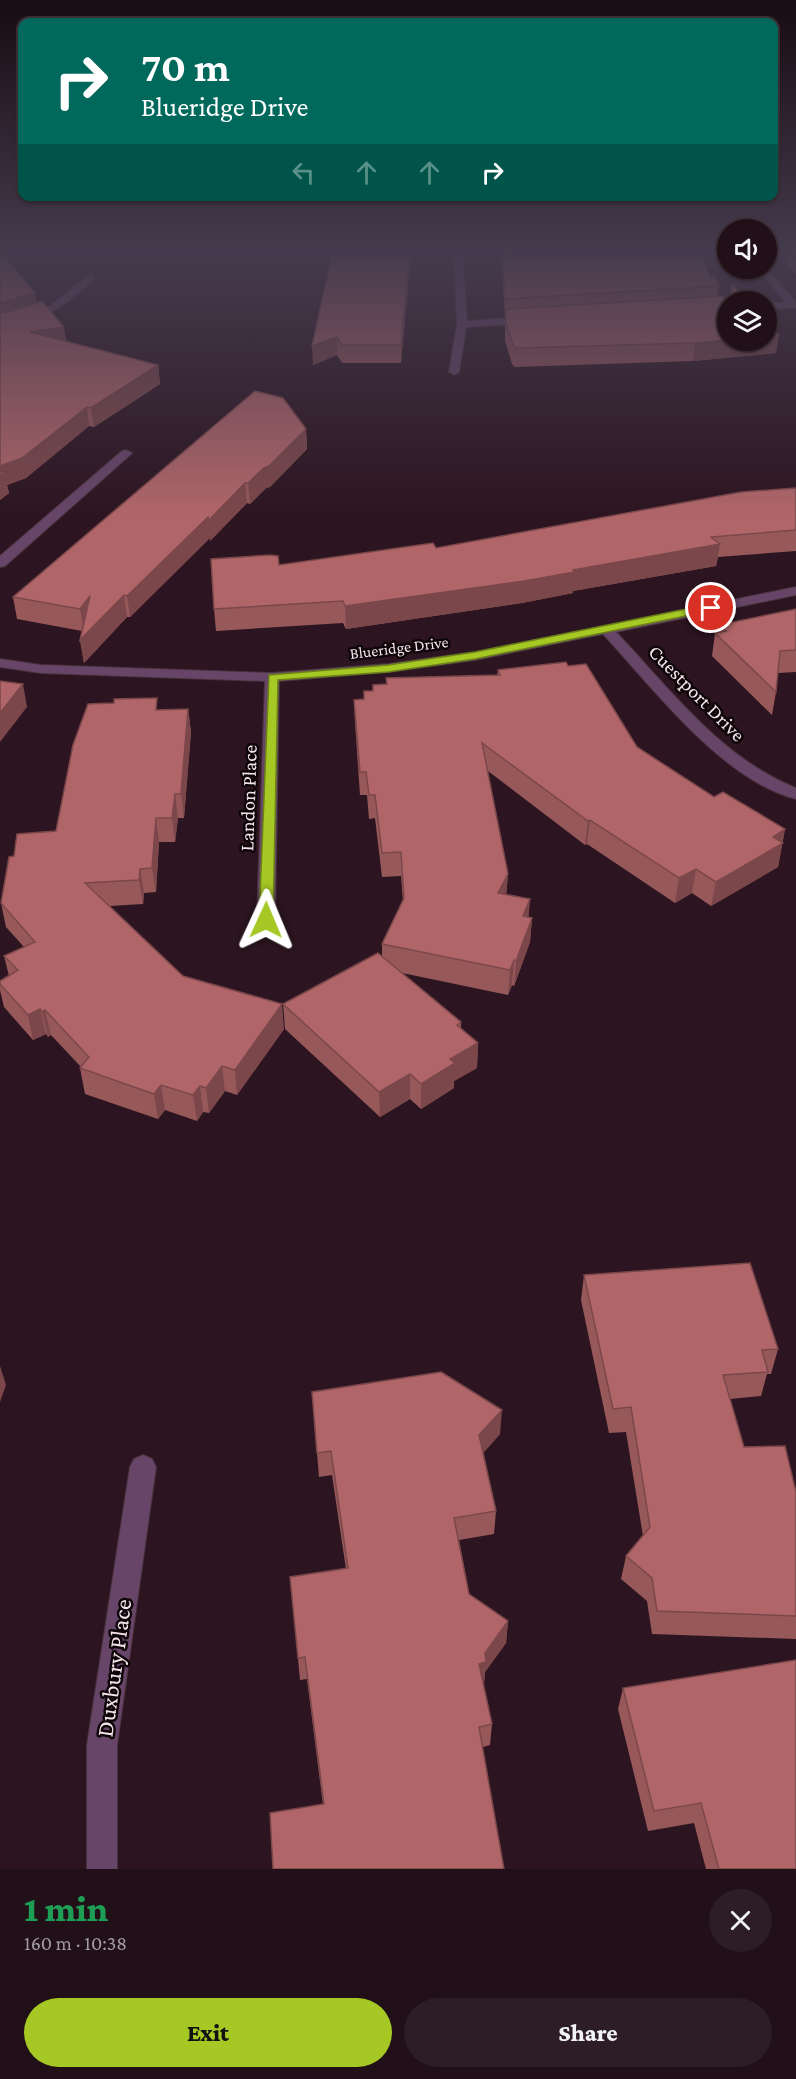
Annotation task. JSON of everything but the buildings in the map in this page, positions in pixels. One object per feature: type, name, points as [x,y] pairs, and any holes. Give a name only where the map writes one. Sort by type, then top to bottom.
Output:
[{"type":"street","points":[[454,372],[459,341]]},
{"type":"street","points":[[0,563],[126,453]]},
{"type":"street","name":"Blueridge Drive","points":[[0,663],[75,671],[272,677],[388,668],[475,656],[796,591]]},
{"type":"street","name":"Cuestport Drive","points":[[606,629],[720,751],[771,784],[796,794]]},
{"type":"street","name":"Landon Place","points":[[266,920],[272,677]]},
{"type":"street","name":"Duxbury Place","points":[[102,1869],[102,1745],[143,1467]]},
{"type":"route","points":[[266,920],[272,677],[388,668],[475,656],[711,608]]}]
